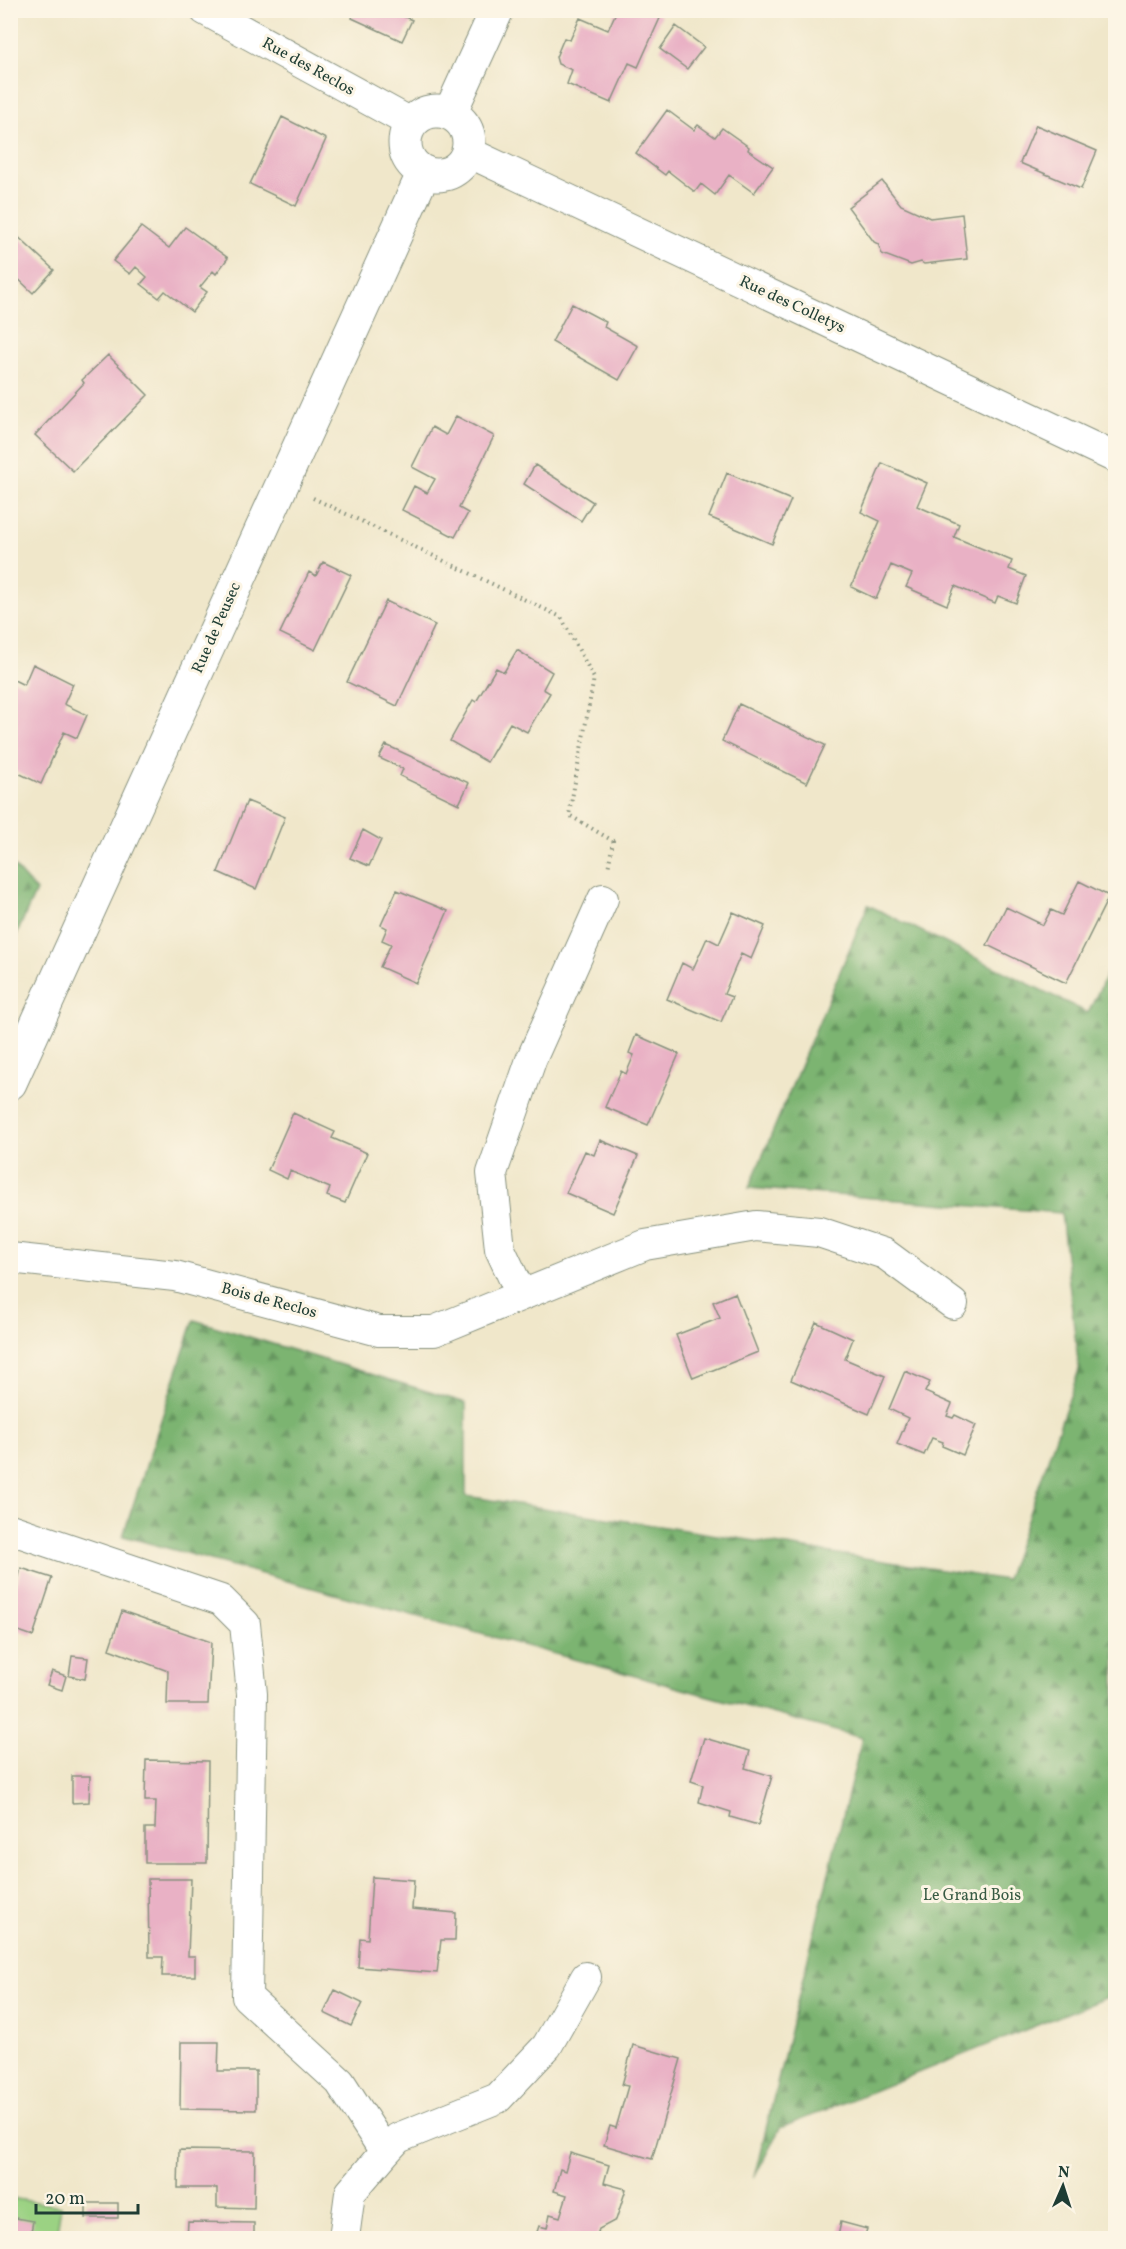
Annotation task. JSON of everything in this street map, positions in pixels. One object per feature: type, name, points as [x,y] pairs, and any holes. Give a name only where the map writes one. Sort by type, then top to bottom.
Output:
[{"type":"street","name":"Rue des Reclos","points":[[205,10],[411,123]]},
{"type":"street","points":[[450,113],[497,10]]},
{"type":"street","points":[[439,110],[450,113],[464,125],[468,134],[468,153],[455,170],[445,174],[424,172],[416,167],[406,151],[405,141],[411,123],[419,116],[429,112],[439,110]]},
{"type":"street","name":"Rue des Colletys","points":[[468,153],[1116,458]]},
{"type":"street","name":"Rue de Peusec","points":[[10,1083],[424,172]]},
{"type":"street","points":[[521,1294],[500,1249],[492,1173],[531,1060],[603,899]]},
{"type":"street","name":"Bois de Reclos","points":[[10,1258],[176,1276],[379,1331],[434,1331],[645,1245],[756,1226],[819,1232],[885,1254],[953,1304]]},
{"type":"street","points":[[10,1529],[221,1600],[245,1624],[252,1695],[247,1997],[340,2082],[385,2152]]},
{"type":"street","points":[[344,2238],[350,2193],[385,2152],[398,2138],[498,2098],[547,2046],[586,1977]]},
{"type":"path","points":[[283,484],[561,617],[594,678],[569,815],[613,841],[603,899]]},
{"type":"green space","points":[[11,863],[36,891],[11,947]]},
{"type":"green space","name":"Le Grand Bois","points":[[868,905],[1088,1013],[1115,957],[1115,1994],[780,2128],[754,2178],[862,1738],[123,1536],[194,1320],[466,1403],[466,1496],[1006,1580],[1079,1370],[1061,1213],[749,1188]]},
{"type":"green space","points":[[10,2198],[61,2206],[56,2238],[11,2238]]},
{"type":"building","points":[[355,10],[400,10],[398,14],[412,20],[402,41],[352,18]]},
{"type":"building","points":[[617,10],[653,10],[661,16],[638,67],[629,63],[611,103],[567,84],[572,70],[558,64],[556,57],[564,38],[570,40],[580,18],[608,30]]},
{"type":"building","points":[[676,26],[704,47],[687,69],[660,49]]},
{"type":"building","points":[[667,110],[694,130],[698,125],[715,137],[722,128],[773,167],[754,193],[729,175],[715,195],[701,184],[695,192],[668,171],[665,175],[636,153]]},
{"type":"building","points":[[282,117],[326,139],[296,206],[250,184]]},
{"type":"building","points":[[1036,125],[1097,151],[1081,189],[1020,163]]},
{"type":"building","points":[[882,181],[901,205],[930,218],[962,214],[967,259],[924,264],[921,262],[911,265],[882,254],[878,244],[874,242],[848,207]]},
{"type":"building","points":[[141,227],[169,248],[185,227],[228,258],[216,274],[213,271],[200,287],[207,292],[192,312],[165,291],[159,298],[141,284],[147,277],[136,267],[130,274],[113,261]]},
{"type":"building","points":[[14,233],[54,270],[33,293],[10,271],[10,236]]},
{"type":"building","points":[[572,304],[606,322],[604,327],[638,346],[619,380],[552,342]]},
{"type":"building","points":[[108,355],[148,395],[73,471],[35,435],[84,383],[82,380]]},
{"type":"building","points":[[456,416],[494,436],[459,508],[468,513],[455,537],[402,510],[414,486],[427,493],[435,479],[412,467],[432,427],[446,435]]},
{"type":"building","points":[[882,463],[927,483],[917,506],[959,524],[954,537],[1012,561],[1009,569],[1026,576],[1016,603],[998,596],[995,603],[955,586],[947,605],[906,587],[912,574],[891,565],[876,599],[851,587],[880,521],[861,512]]},
{"type":"building","points":[[535,465],[593,502],[581,521],[524,484]]},
{"type":"building","points":[[727,473],[791,500],[772,544],[709,517]]},
{"type":"building","points":[[323,562],[351,575],[315,650],[280,633],[309,572],[316,576]]},
{"type":"building","points":[[386,601],[435,625],[397,706],[347,682]]},
{"type":"building","points":[[517,650],[552,672],[543,689],[550,693],[527,732],[510,723],[487,762],[450,741],[473,700],[476,702],[496,668],[504,672]]},
{"type":"building","points":[[33,664],[73,684],[64,704],[87,715],[77,738],[64,732],[41,784],[10,769],[10,681],[12,679],[24,685]]},
{"type":"building","points":[[739,704],[825,745],[807,783],[722,741]]},
{"type":"building","points":[[386,745],[469,783],[459,804],[400,776],[403,769],[379,758]]},
{"type":"building","points":[[247,801],[285,817],[256,889],[218,872]]},
{"type":"building","points":[[363,830],[381,840],[369,866],[350,858]]},
{"type":"building","points":[[1079,881],[1109,896],[1066,983],[987,945],[1006,907],[1043,925],[1051,910],[1062,915]]},
{"type":"building","points":[[397,890],[448,911],[416,983],[380,967],[391,944],[382,940],[387,928],[381,925]]},
{"type":"building","points":[[733,912],[765,926],[751,959],[741,954],[724,994],[732,997],[721,1022],[667,999],[682,963],[693,969],[707,938],[719,944]]},
{"type":"building","points":[[636,1035],[679,1054],[648,1125],[605,1107],[621,1071],[626,1074],[634,1055],[629,1053]]},
{"type":"building","points":[[293,1113],[335,1132],[332,1138],[367,1153],[345,1203],[327,1196],[330,1188],[290,1171],[287,1179],[268,1170]]},
{"type":"building","points":[[600,1140],[638,1156],[613,1213],[566,1193],[585,1151],[594,1155]]},
{"type":"building","points":[[735,1293],[758,1352],[693,1378],[676,1335],[720,1318],[713,1302]]},
{"type":"building","points":[[816,1322],[853,1339],[845,1359],[885,1376],[869,1414],[791,1380]]},
{"type":"building","points":[[905,1371],[930,1382],[925,1392],[952,1404],[947,1416],[953,1418],[955,1415],[976,1425],[963,1455],[942,1446],[943,1442],[932,1438],[924,1455],[897,1444],[908,1418],[889,1409]]},
{"type":"building","points":[[21,1568],[52,1578],[33,1636],[10,1628],[10,1581],[17,1583]]},
{"type":"building","points":[[122,1611],[211,1642],[208,1704],[167,1704],[168,1671],[109,1649]]},
{"type":"building","points":[[72,1656],[88,1658],[85,1679],[69,1676]]},
{"type":"building","points":[[52,1671],[66,1676],[62,1690],[47,1685]]},
{"type":"building","points":[[704,1738],[750,1751],[745,1768],[772,1776],[758,1825],[730,1817],[731,1812],[699,1802],[703,1785],[691,1781]]},
{"type":"building","points":[[146,1760],[208,1761],[207,1863],[145,1863],[145,1828],[155,1828],[156,1801],[145,1801]]},
{"type":"building","points":[[72,1776],[90,1776],[89,1802],[72,1803]]},
{"type":"building","points":[[372,1877],[414,1880],[412,1909],[456,1913],[455,1940],[441,1940],[437,1973],[358,1967],[360,1938],[368,1939]]},
{"type":"building","points":[[148,1879],[191,1879],[188,1956],[195,1956],[195,1976],[162,1976],[163,1957],[149,1957]]},
{"type":"building","points":[[335,1990],[362,2003],[351,2026],[324,2013]]},
{"type":"building","points":[[181,2042],[219,2042],[218,2071],[256,2071],[256,2110],[180,2109]]},
{"type":"building","points":[[633,2045],[681,2059],[652,2159],[604,2145],[610,2126],[616,2128],[628,2086],[622,2085]]},
{"type":"building","points":[[179,2150],[255,2151],[254,2208],[217,2207],[217,2188],[178,2188]]},
{"type":"building","points":[[570,2153],[609,2165],[604,2183],[626,2189],[616,2220],[599,2229],[596,2238],[535,2238],[539,2226],[547,2228],[550,2214],[560,2217],[567,2195],[554,2191],[560,2169],[565,2171]]},
{"type":"building","points":[[86,2203],[118,2203],[118,2218],[86,2218]]},
{"type":"building","points":[[10,2217],[33,2221],[30,2238],[10,2238]]},
{"type":"building","points":[[188,2222],[254,2223],[254,2238],[187,2238]]},
{"type":"building","points":[[841,2222],[867,2229],[864,2238],[838,2236]]}]
